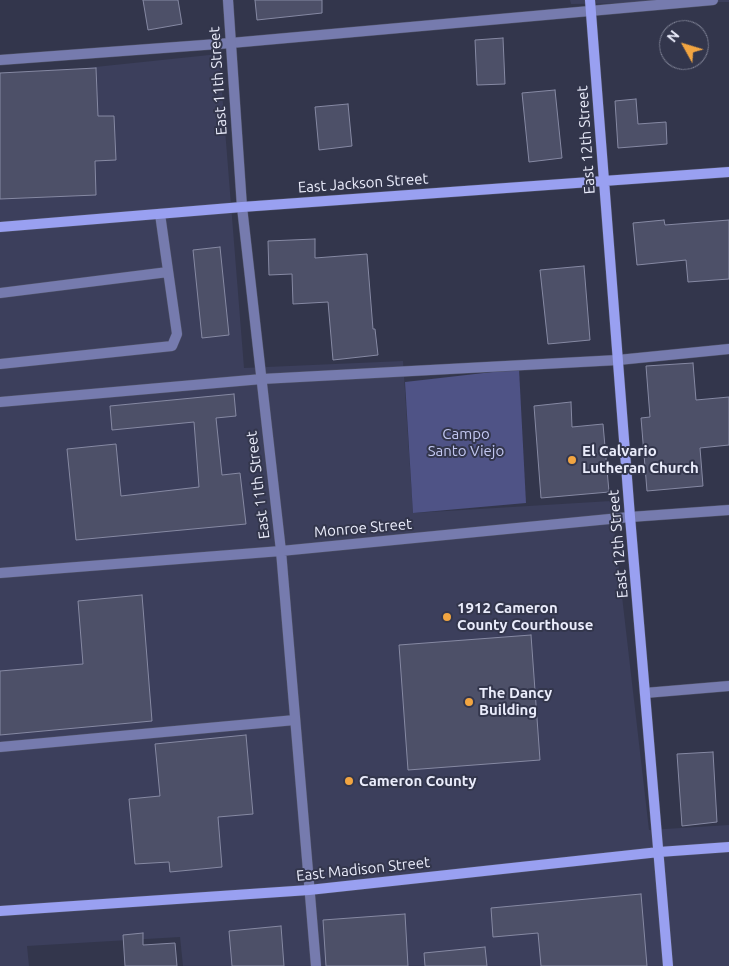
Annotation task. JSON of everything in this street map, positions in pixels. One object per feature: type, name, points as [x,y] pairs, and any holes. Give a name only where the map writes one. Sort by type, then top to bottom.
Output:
[{"type":"main road","name":"East 12th Street","points":[[591,5],[630,517],[668,966]]},
{"type":"main road","name":"East Jackson Street","points":[[0,227],[242,206],[729,172]]},
{"type":"main road","name":"East Madison Street","points":[[0,910],[310,890],[659,852],[729,847]]},
{"type":"street","name":"East 11th Street","points":[[228,0],[242,206],[281,551],[316,966]]},
{"type":"street","points":[[0,60],[231,43],[591,5],[713,0]]},
{"type":"street","points":[[0,364],[172,346],[177,334],[160,214]]},
{"type":"street","points":[[0,293],[168,272]]},
{"type":"street","points":[[0,402],[262,379],[618,360],[729,349]]},
{"type":"street","name":"Monroe Street","points":[[0,573],[281,551],[630,517],[729,510]]},
{"type":"street","points":[[645,693],[729,686]]},
{"type":"street","points":[[0,747],[295,720]]},
{"type":"shaded area","points":[[570,0],[729,0],[729,2],[571,4]]},
{"type":"shaded area","points":[[219,54],[244,368],[403,361],[413,513],[611,501],[649,830],[729,825],[729,966],[183,966],[180,937],[27,946],[29,966],[0,966],[0,77]]},
{"type":"green space","name":"Campo Santo Viejo","points":[[519,369],[526,503],[413,513],[405,382]]},
{"type":"building","points":[[143,0],[178,0],[182,24],[148,30]]},
{"type":"building","points":[[255,0],[322,0],[322,13],[257,20]]},
{"type":"building","points":[[503,38],[505,84],[477,85],[475,40]]},
{"type":"building","points":[[96,68],[98,116],[114,116],[116,160],[95,161],[96,195],[0,199],[0,73]]},
{"type":"building","points":[[555,90],[562,158],[529,162],[522,93]]},
{"type":"building","points":[[636,99],[638,124],[666,122],[667,144],[618,148],[615,101]]},
{"type":"building","points":[[348,104],[352,146],[319,150],[315,107]]},
{"type":"building","points":[[664,220],[665,225],[729,220],[729,279],[688,282],[686,260],[637,265],[633,223]]},
{"type":"building","points":[[315,239],[315,258],[367,254],[373,329],[375,329],[378,355],[333,360],[328,302],[293,304],[292,274],[269,275],[268,241]]},
{"type":"building","points":[[220,247],[229,335],[202,338],[193,250]]},
{"type":"building","points":[[584,266],[590,340],[548,344],[540,270]]},
{"type":"building","points":[[693,363],[696,400],[729,397],[729,445],[700,448],[703,486],[647,491],[641,418],[650,417],[646,366]]},
{"type":"building","points":[[234,394],[236,416],[216,418],[222,475],[240,473],[246,524],[76,540],[67,449],[116,444],[121,496],[199,487],[194,422],[112,430],[110,406]]},
{"type":"building","name":"El Calvario Lutheran Church","points":[[571,402],[572,427],[603,424],[609,492],[541,498],[534,406]]},
{"type":"building","points":[[142,595],[152,721],[0,735],[0,671],[83,664],[78,601]]},
{"type":"building","name":"The Dancy Building","points":[[531,635],[540,760],[408,770],[399,645]]},
{"type":"building","points":[[246,735],[253,814],[218,817],[222,867],[170,872],[169,862],[135,864],[129,799],[160,796],[155,744]]},
{"type":"building","points":[[713,752],[717,822],[682,826],[677,754]]},
{"type":"building","points":[[641,894],[647,966],[541,966],[538,933],[493,937],[491,908]]},
{"type":"building","points":[[405,914],[408,966],[326,966],[323,920]]},
{"type":"building","points":[[281,926],[284,966],[232,966],[229,931]]},
{"type":"building","points":[[143,933],[143,945],[175,943],[177,966],[125,966],[123,935]]},
{"type":"building","points":[[485,947],[487,966],[425,966],[424,953]]},
{"type":"place","name":"El Calvario Lutheran Church","points":[[572,460]]},
{"type":"place","name":"1912 Cameron County Courthouse","points":[[447,617]]},
{"type":"place","name":"The Dancy Building","points":[[469,702]]},
{"type":"place","name":"Cameron County","points":[[349,781]]}]
